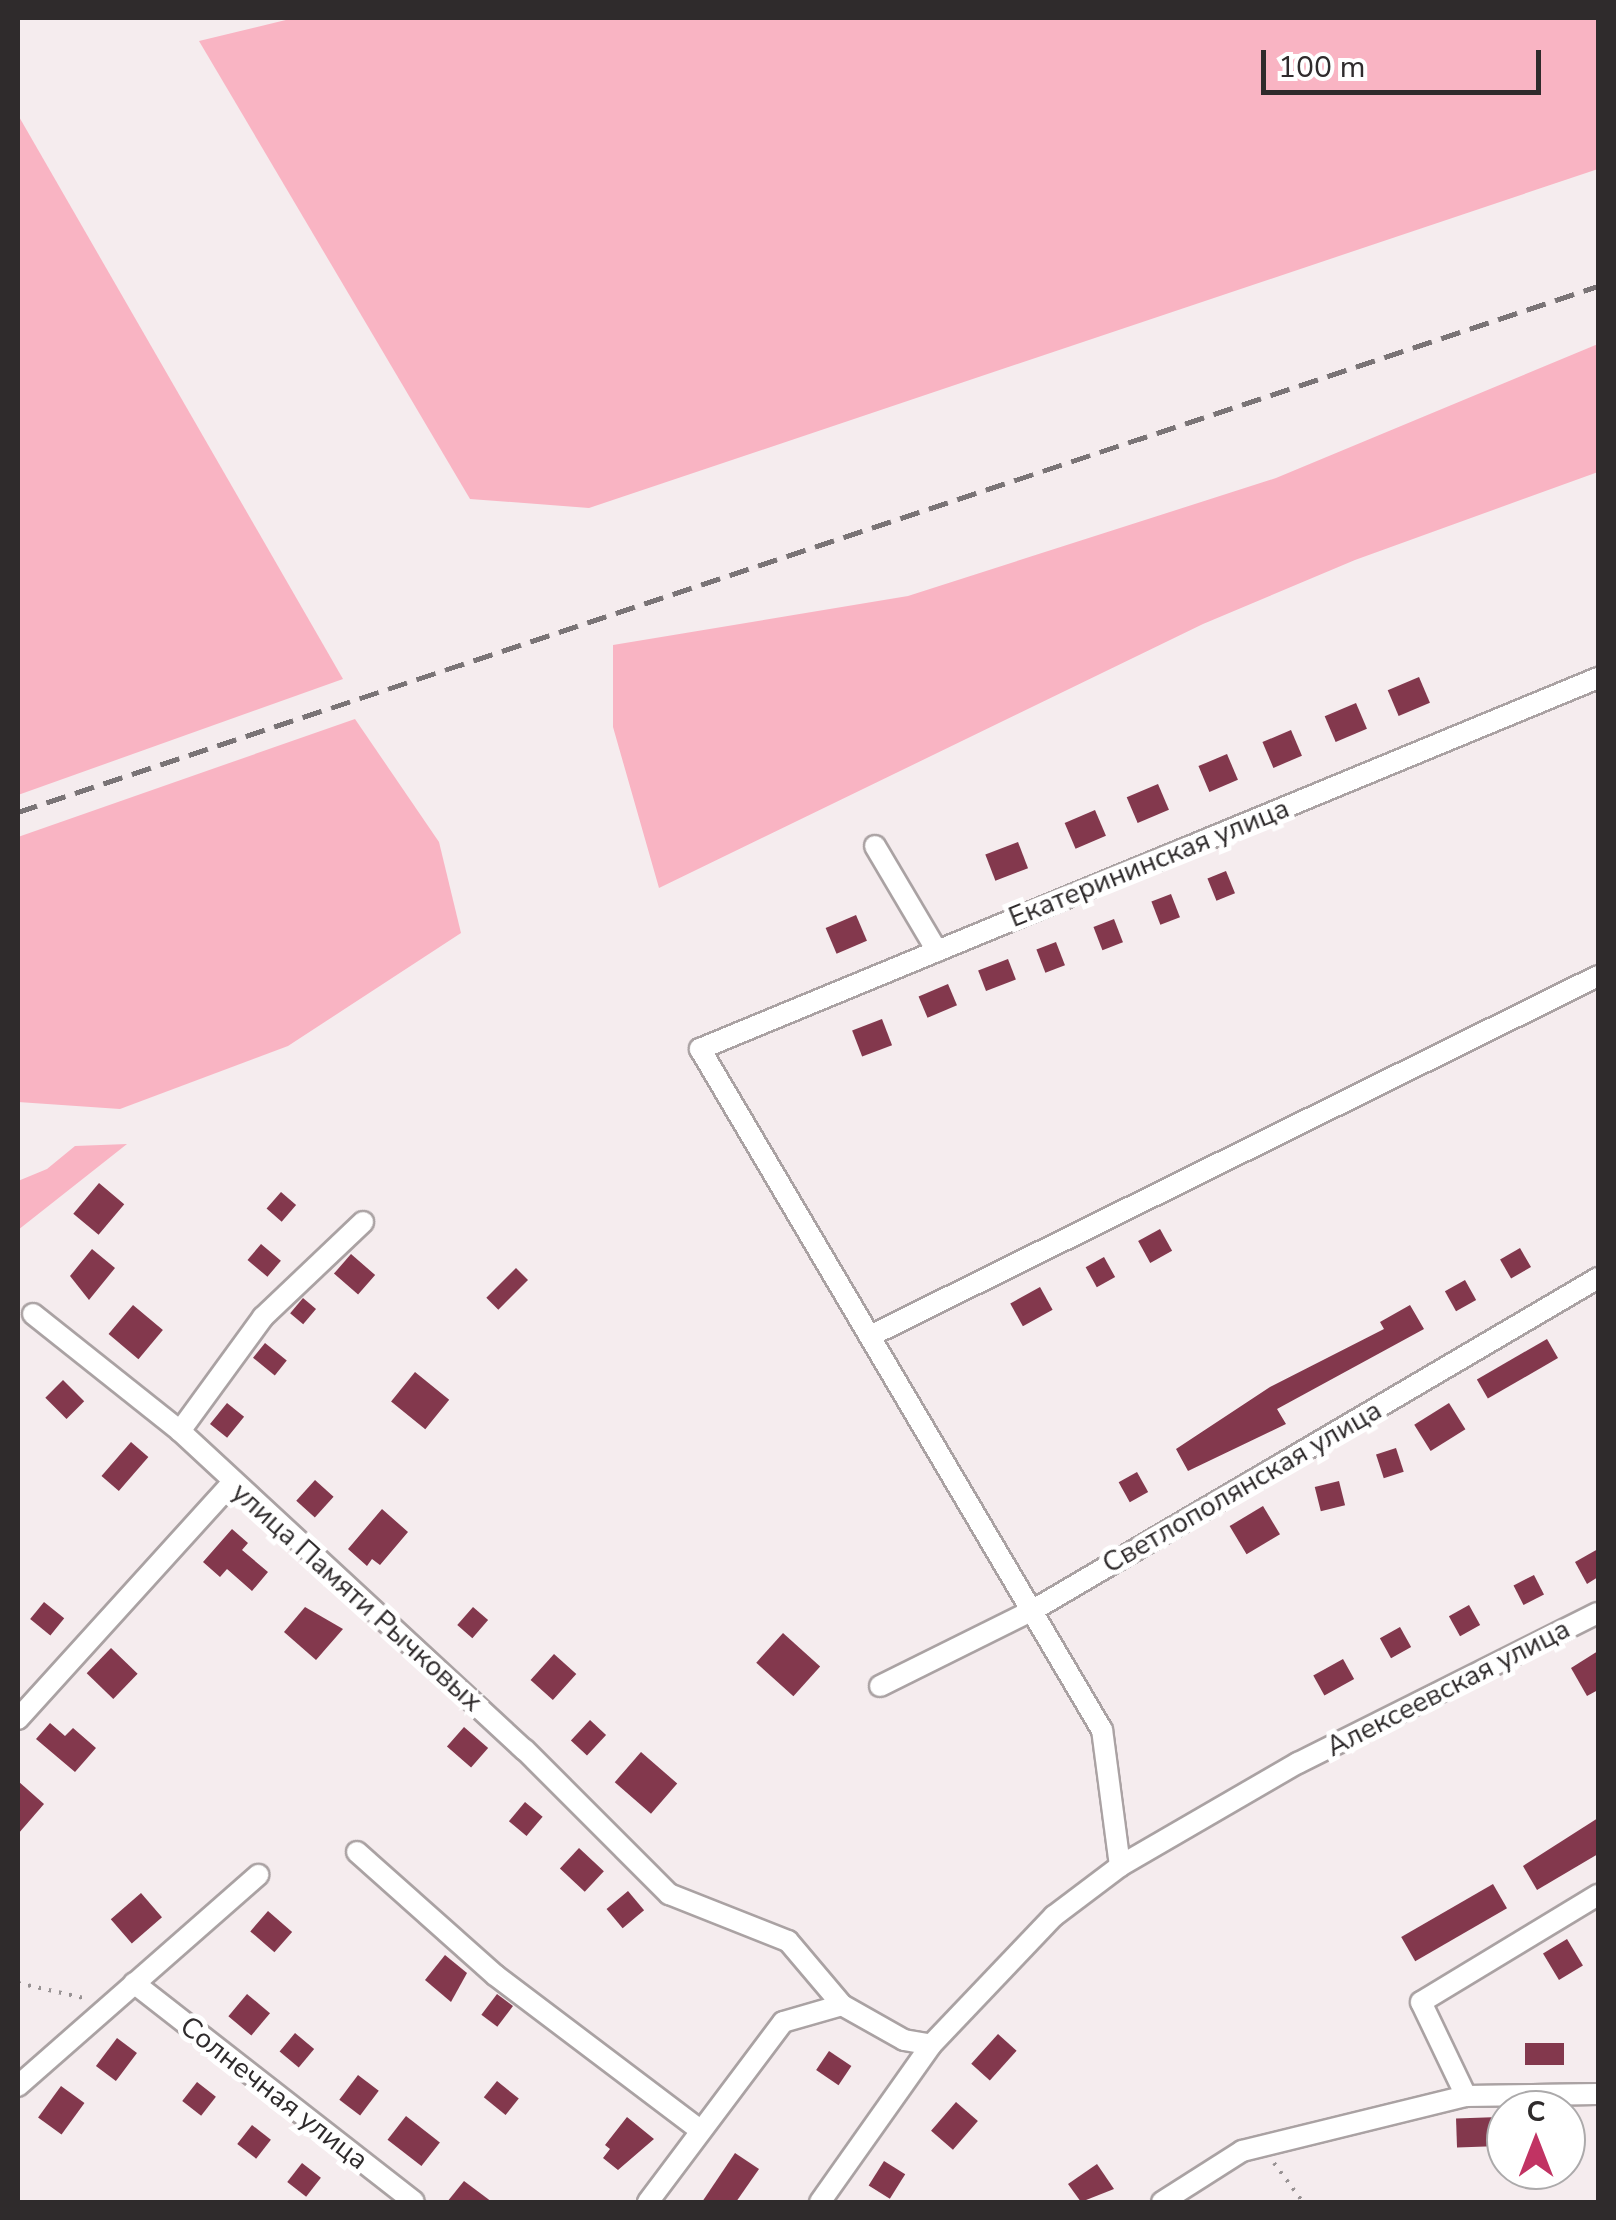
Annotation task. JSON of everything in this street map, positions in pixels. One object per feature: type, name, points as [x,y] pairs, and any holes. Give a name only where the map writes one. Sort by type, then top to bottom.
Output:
[{"type":"street","name":"Екатерининская улица","points":[[870,1336],[700,1049],[1598,678]]},
{"type":"street","points":[[875,846],[937,951]]},
{"type":"street","points":[[1120,1866],[1102,1730],[870,1336],[1598,976]]},
{"type":"street","points":[[180,1432],[263,1317],[363,1222]]},
{"type":"street","name":"Светлополянская улица","points":[[880,1686],[1034,1609],[1598,1278]]},
{"type":"street","name":"улица Памяти Рычковых","points":[[32,1314],[180,1432],[231,1484],[525,1750],[670,1894],[788,1941],[842,2005]]},
{"type":"street","points":[[18,1720],[231,1484]]},
{"type":"street","name":"Алексеевская улица","points":[[820,2202],[931,2045],[1054,1916],[1120,1866],[1298,1762],[1598,1612]]},
{"type":"street","points":[[357,1852],[494,1975],[700,2130]]},
{"type":"street","points":[[18,2086],[258,1875]]},
{"type":"street","points":[[1466,2096],[1420,2002],[1598,1894]]},
{"type":"street","name":"Солнечная улица","points":[[134,1982],[414,2202]]},
{"type":"street","points":[[648,2202],[783,2022],[842,2005],[904,2040],[931,2045]]},
{"type":"street","points":[[1162,2202],[1242,2151],[1466,2096],[1598,2094]]},
{"type":"path","points":[[18,1983],[104,1999]]},
{"type":"path","points":[[1242,2151],[1276,2164],[1303,2202]]},
{"type":"shaded area","points":[[294,18],[1598,18],[1598,169],[589,508],[470,499],[199,41]]},
{"type":"shaded area","points":[[18,115],[343,679],[18,795]]},
{"type":"shaded area","points":[[1598,344],[1598,472],[1355,560],[1203,624],[659,888],[613,727],[613,645],[908,596],[1276,478]]},
{"type":"shaded area","points":[[355,719],[439,842],[461,933],[288,1046],[120,1109],[18,1102],[18,837]]},
{"type":"shaded area","points":[[127,1144],[18,1230],[18,1181],[47,1169],[75,1146]]},
{"type":"building","points":[[1419,677],[1430,703],[1399,716],[1388,690]]},
{"type":"building","points":[[1356,703],[1367,729],[1336,742],[1325,716]]},
{"type":"building","points":[[1291,730],[1302,756],[1273,768],[1262,742]]},
{"type":"building","points":[[1227,754],[1238,780],[1209,792],[1198,766]]},
{"type":"building","points":[[1158,784],[1169,810],[1138,823],[1127,797]]},
{"type":"building","points":[[1095,810],[1106,836],[1076,849],[1065,823]]},
{"type":"building","points":[[1018,842],[1028,868],[995,881],[985,855]]},
{"type":"building","points":[[1226,871],[1235,893],[1216,901],[1207,878]]},
{"type":"building","points":[[1171,894],[1180,917],[1160,925],[1151,902]]},
{"type":"building","points":[[856,915],[867,941],[837,954],[826,928]]},
{"type":"building","points":[[1114,919],[1123,942],[1102,950],[1093,927]]},
{"type":"building","points":[[1056,942],[1065,965],[1045,973],[1036,950]]},
{"type":"building","points":[[1008,959],[1016,980],[986,991],[978,970]]},
{"type":"building","points":[[948,984],[957,1005],[928,1018],[919,997]]},
{"type":"building","points":[[882,1019],[892,1045],[862,1057],[852,1030]]},
{"type":"building","points":[[99,1183],[124,1204],[99,1235],[73,1214]]},
{"type":"building","points":[[281,1192],[296,1205],[282,1222],[267,1209]]},
{"type":"building","points":[[1160,1229],[1172,1251],[1150,1263],[1138,1241]]},
{"type":"building","points":[[261,1244],[281,1261],[267,1277],[248,1260]]},
{"type":"building","points":[[1520,1248],[1531,1267],[1511,1279],[1500,1260]]},
{"type":"building","points":[[92,1249],[115,1268],[89,1300],[70,1276]]},
{"type":"building","points":[[351,1254],[375,1275],[358,1295],[334,1274]]},
{"type":"building","points":[[1104,1257],[1115,1277],[1097,1287],[1086,1267]]},
{"type":"building","points":[[516,1268],[528,1280],[498,1310],[486,1298]]},
{"type":"building","points":[[1465,1280],[1476,1300],[1456,1311],[1445,1291]]},
{"type":"building","points":[[1040,1287],[1053,1310],[1023,1326],[1010,1303]]},
{"type":"building","points":[[303,1298],[316,1309],[303,1324],[290,1313]]},
{"type":"building","points":[[133,1305],[163,1330],[138,1359],[109,1334]]},
{"type":"building","points":[[1410,1305],[1424,1329],[1277,1409],[1286,1424],[1188,1471],[1176,1449],[1270,1387],[1384,1329],[1380,1322]]},
{"type":"building","points":[[1547,1339],[1558,1358],[1488,1399],[1477,1380]]},
{"type":"building","points":[[265,1343],[287,1361],[275,1375],[253,1358]]},
{"type":"building","points":[[415,1372],[449,1400],[425,1429],[391,1402]]},
{"type":"building","points":[[63,1380],[84,1401],[67,1419],[45,1398]]},
{"type":"building","points":[[227,1403],[244,1417],[227,1438],[210,1424]]},
{"type":"building","points":[[1449,1403],[1465,1429],[1431,1451],[1414,1425]]},
{"type":"building","points":[[131,1442],[148,1457],[119,1491],[101,1476]]},
{"type":"building","points":[[1396,1448],[1404,1472],[1384,1478],[1376,1454]]},
{"type":"building","points":[[1137,1472],[1148,1492],[1130,1502],[1119,1482]]},
{"type":"building","points":[[315,1480],[334,1497],[315,1518],[296,1501]]},
{"type":"building","points":[[1339,1481],[1345,1505],[1321,1511],[1315,1487]]},
{"type":"building","points":[[1263,1506],[1280,1534],[1247,1554],[1230,1526]]},
{"type":"building","points":[[382,1509],[408,1532],[380,1565],[372,1559],[367,1566],[348,1549]]},
{"type":"building","points":[[232,1529],[248,1543],[242,1550],[268,1572],[252,1591],[227,1569],[220,1577],[203,1562]]},
{"type":"building","points":[[1598,1549],[1598,1577],[1587,1584],[1575,1562]]},
{"type":"building","points":[[1534,1575],[1544,1595],[1523,1605],[1514,1585]]},
{"type":"building","points":[[44,1602],[64,1618],[50,1635],[30,1619]]},
{"type":"building","points":[[1469,1605],[1480,1625],[1460,1636],[1449,1616]]},
{"type":"building","points":[[305,1607],[343,1629],[316,1660],[284,1632]]},
{"type":"building","points":[[473,1607],[488,1620],[472,1638],[457,1625]]},
{"type":"building","points":[[1400,1627],[1411,1647],[1391,1658],[1380,1638]]},
{"type":"building","points":[[783,1633],[820,1666],[793,1696],[756,1663]]},
{"type":"building","points":[[111,1648],[138,1674],[113,1699],[87,1673]]},
{"type":"building","points":[[1598,1651],[1598,1690],[1587,1696],[1571,1668]]},
{"type":"building","points":[[554,1654],[576,1674],[553,1700],[531,1680]]},
{"type":"building","points":[[1343,1659],[1354,1679],[1324,1696],[1313,1675]]},
{"type":"building","points":[[590,1720],[606,1735],[587,1755],[571,1740]]},
{"type":"building","points":[[50,1723],[65,1736],[73,1728],[96,1748],[75,1772],[36,1739]]},
{"type":"building","points":[[464,1727],[488,1748],[471,1768],[447,1747]]},
{"type":"building","points":[[641,1752],[677,1783],[651,1814],[615,1782]]},
{"type":"building","points":[[18,1781],[44,1804],[18,1834]]},
{"type":"building","points":[[525,1802],[543,1817],[527,1836],[509,1821]]},
{"type":"building","points":[[1598,1818],[1598,1854],[1537,1890],[1523,1866]]},
{"type":"building","points":[[579,1848],[604,1871],[585,1892],[560,1868]]},
{"type":"building","points":[[1493,1884],[1507,1908],[1415,1961],[1401,1937]]},
{"type":"building","points":[[628,1891],[644,1910],[623,1928],[607,1909]]},
{"type":"building","points":[[141,1893],[162,1917],[132,1943],[111,1919]]},
{"type":"building","points":[[268,1911],[292,1932],[274,1952],[250,1931]]},
{"type":"building","points":[[1567,1939],[1583,1966],[1559,1980],[1543,1953]]},
{"type":"building","points":[[445,1955],[467,1973],[451,2002],[425,1980]]},
{"type":"building","points":[[247,1994],[270,2013],[251,2035],[228,2016]]},
{"type":"building","points":[[497,1994],[513,2006],[497,2027],[481,2015]]},
{"type":"building","points":[[295,2033],[314,2049],[299,2067],[280,2051]]},
{"type":"building","points":[[998,2034],[1017,2051],[990,2080],[971,2064]]},
{"type":"building","points":[[117,2038],[137,2053],[116,2081],[96,2066]]},
{"type":"building","points":[[1525,2043],[1564,2043],[1564,2065],[1525,2065]]},
{"type":"building","points":[[829,2051],[851,2066],[839,2085],[816,2070]]},
{"type":"building","points":[[358,2075],[379,2091],[360,2115],[339,2100]]},
{"type":"building","points":[[497,2081],[519,2099],[506,2115],[484,2097]]},
{"type":"building","points":[[197,2082],[216,2097],[201,2116],[182,2101]]},
{"type":"building","points":[[61,2086],[84,2103],[62,2135],[38,2118]]},
{"type":"building","points":[[956,2102],[978,2121],[953,2150],[931,2131]]},
{"type":"building","points":[[406,2116],[440,2142],[421,2166],[388,2140]]},
{"type":"building","points":[[627,2117],[654,2139],[618,2170],[603,2158],[610,2149],[605,2145]]},
{"type":"building","points":[[1486,2117],[1486,2146],[1457,2147],[1456,2119]]},
{"type":"building","points":[[252,2125],[271,2140],[256,2159],[237,2144]]},
{"type":"building","points":[[735,2153],[759,2169],[736,2202],[702,2202]]},
{"type":"building","points":[[884,2161],[905,2174],[890,2199],[869,2186]]},
{"type":"building","points":[[302,2163],[321,2178],[306,2197],[287,2182]]},
{"type":"building","points":[[1097,2164],[1114,2189],[1081,2202],[1068,2184]]},
{"type":"building","points":[[464,2181],[492,2202],[447,2202]]},
{"type":"railway","points":[[18,812],[1598,286]]}]
